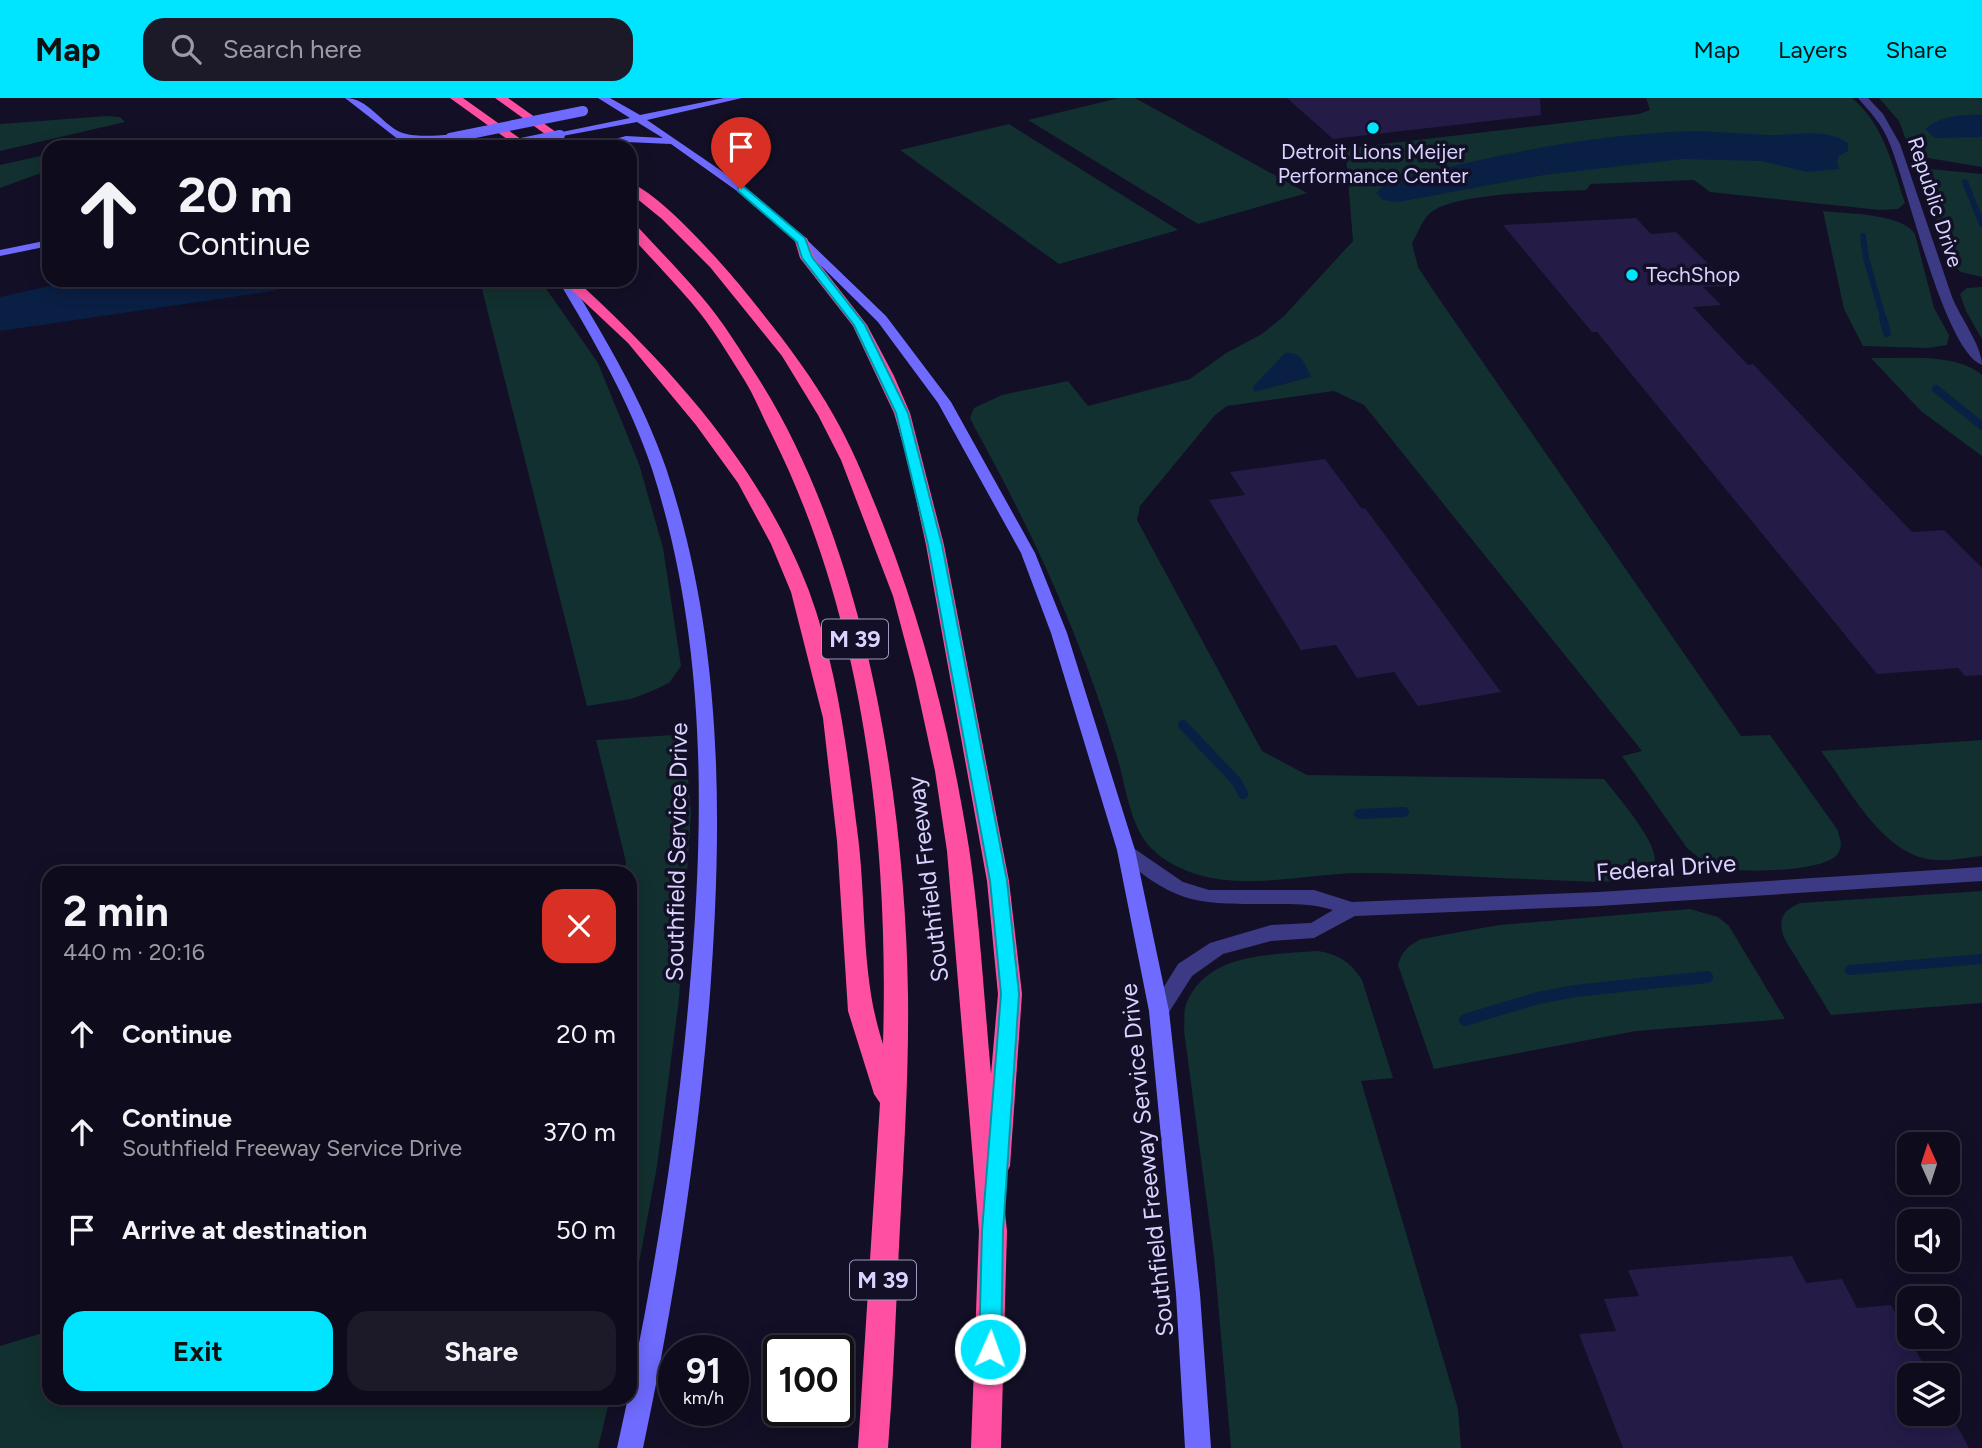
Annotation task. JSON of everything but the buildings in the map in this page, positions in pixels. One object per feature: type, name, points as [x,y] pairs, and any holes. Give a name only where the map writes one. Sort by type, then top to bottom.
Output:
[{"type":"highway","points":[[456,98],[516,140]]},
{"type":"highway","points":[[500,98],[561,140]]},
{"type":"highway","name":"Southfield Freeway","points":[[637,192],[667,216],[715,264],[788,354],[826,415],[849,460],[902,596],[925,679],[945,771],[958,851],[993,1231],[986,1448]]},
{"type":"highway","name":"Southfield Freeway","points":[[637,234],[669,266],[706,312],[779,426],[799,468],[847,601],[867,696],[884,808],[895,957],[893,1113],[873,1448]]},
{"type":"highway","points":[[802,241],[807,258],[859,325],[902,413],[918,471],[948,611],[998,881],[1010,994],[993,1231]]},
{"type":"highway","points":[[574,287],[633,340],[702,422],[739,472],[780,544],[800,592],[816,643],[832,718],[848,841],[860,1011],[893,1113]]},
{"type":"main road","points":[[350,98],[405,140]]},
{"type":"main road","points":[[534,140],[737,98]]},
{"type":"main road","points":[[397,134],[414,138],[450,138],[595,104]]},
{"type":"main road","name":"Southfield Freeway Service Drive","points":[[595,104],[638,118],[677,142],[741,189],[802,241],[882,319],[944,402],[1028,553],[1059,633],[1126,850],[1159,1011],[1188,1294],[1198,1448]]},
{"type":"main road","points":[[622,140],[660,139],[677,142]]},
{"type":"main road","points":[[0,253],[42,244]]},
{"type":"main road","name":"Southfield Service Drive","points":[[570,287],[615,367],[659,469],[688,576],[706,699],[708,831],[705,942],[689,1109],[665,1269],[630,1448]]},
{"type":"street","name":"Republic Drive","points":[[1863,98],[1890,128],[1953,320],[1982,361]]},
{"type":"street","name":"Federal Drive","points":[[1126,850],[1156,877],[1177,888],[1209,897],[1314,897],[1352,909],[1600,899],[1982,874]]},
{"type":"street","name":"Federal Drive","points":[[1159,1011],[1185,970],[1217,948],[1270,933],[1314,930],[1352,909]]},
{"type":"green space","points":[[1119,98],[1135,98],[1307,193],[1198,224],[1028,120]]},
{"type":"green space","points":[[1646,98],[1852,98],[1872,120],[1879,133],[1905,203],[1898,209],[1880,210],[1710,192],[1694,180],[1591,184],[1586,190],[1479,198],[1439,207],[1428,215],[1412,243],[1418,267],[1741,736],[1770,735],[1837,829],[1841,842],[1839,852],[1829,861],[1799,868],[1731,870],[1702,860],[1687,848],[1622,756],[1642,751],[1364,405],[1334,391],[1227,406],[1215,415],[1140,506],[1137,520],[1262,751],[1307,775],[1604,779],[1645,834],[1655,857],[1654,865],[1642,876],[1632,879],[1597,882],[1361,873],[1279,880],[1225,880],[1175,866],[1153,850],[1134,820],[1090,674],[1037,549],[970,418],[974,408],[1002,395],[1068,381],[1088,406],[1190,379],[1226,353],[1262,334],[1284,316],[1353,241],[1346,156],[1341,149],[1639,114],[1650,110]]},
{"type":"green space","points":[[1879,98],[1982,98],[1982,167],[1916,156],[1909,148],[1899,121]]},
{"type":"green space","points":[[107,116],[120,117],[125,122],[0,151],[0,124]]},
{"type":"green space","points":[[1009,124],[1178,230],[1059,264],[900,150]]},
{"type":"green space","points":[[42,156],[42,173],[0,188],[0,165]]},
{"type":"green space","points":[[1930,169],[1982,174],[1982,277],[1961,272],[1951,264],[1920,176],[1920,172]]},
{"type":"green space","points":[[1823,211],[1886,218],[1908,227],[1915,234],[1934,308],[1949,335],[1947,345],[1928,348],[1863,346],[1844,309]]},
{"type":"green space","points":[[482,287],[545,287],[598,363],[639,464],[663,548],[681,666],[669,683],[652,691],[631,699],[587,706]]},
{"type":"green space","points":[[1982,287],[1982,339],[1960,294],[1967,288]]},
{"type":"green space","points":[[1871,358],[1944,360],[1971,368],[1982,375],[1982,456],[1921,411]]},
{"type":"green space","points":[[673,735],[686,756],[691,812],[679,999],[657,1166],[637,1274],[637,866],[625,866],[596,740]]},
{"type":"green space","points":[[1982,740],[1982,856],[1947,860],[1927,859],[1894,843],[1854,799],[1821,751]]},
{"type":"green space","points":[[1982,891],[1982,1003],[1831,1015],[1782,931],[1783,916],[1800,903]]},
{"type":"green space","points":[[1690,909],[1718,917],[1729,926],[1785,1019],[1636,1031],[1434,1069],[1398,965],[1404,952],[1416,942],[1499,925]]},
{"type":"green space","points":[[1317,951],[1343,960],[1362,980],[1393,1078],[1361,1081],[1458,1409],[1461,1448],[1231,1448],[1214,1257],[1184,1031],[1185,1007],[1196,987],[1209,974],[1225,965],[1261,956]]},
{"type":"green space","points":[[42,1333],[42,1405],[608,1405],[598,1448],[0,1448],[0,1346]]},
{"type":"water","points":[[1982,115],[1982,137],[1935,138],[1925,129],[1937,121],[1952,117]]},
{"type":"water","points":[[1698,131],[1829,135],[1848,143],[1848,151],[1839,156],[1839,169],[1807,172],[1761,161],[1682,159],[1544,175],[1398,202],[1383,200],[1376,193],[1390,183],[1408,176],[1507,154],[1602,138]]},
{"type":"water","points":[[45,287],[287,287],[0,331],[0,297]]},
{"type":"water","points":[[1285,353],[1299,357],[1311,377],[1254,392],[1253,387]]},
{"type":"waterway","points":[[1965,182],[1982,224]]},
{"type":"waterway","points":[[1863,236],[1866,258],[1884,321]]},
{"type":"waterway","points":[[1883,319],[1887,333]]},
{"type":"waterway","points":[[1936,389],[1982,426]]},
{"type":"waterway","points":[[1183,725],[1237,782],[1243,794]]},
{"type":"waterway","points":[[1359,814],[1404,812]]},
{"type":"waterway","points":[[1850,970],[1982,959]]},
{"type":"waterway","points":[[1465,1020],[1538,998],[1575,991],[1707,977]]},
{"type":"place","name":"Detroit Lions Meijer Performance Center","points":[[1373,128]]},
{"type":"place","name":"TechShop","points":[[1632,275]]},
{"type":"route","points":[[741,189],[802,241],[807,258],[859,325],[902,413],[935,545],[998,881],[1010,994],[993,1231],[990,1349]]}]
